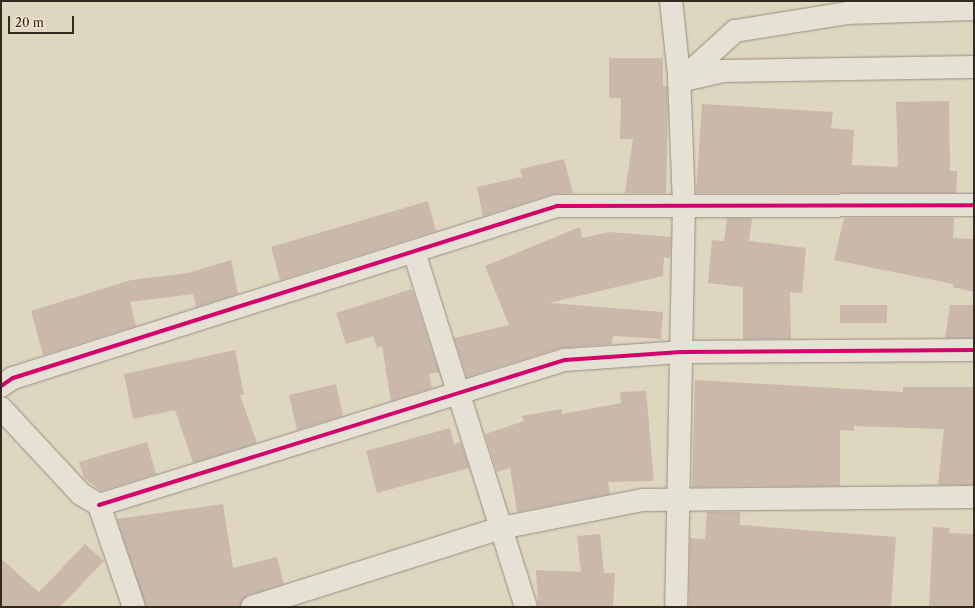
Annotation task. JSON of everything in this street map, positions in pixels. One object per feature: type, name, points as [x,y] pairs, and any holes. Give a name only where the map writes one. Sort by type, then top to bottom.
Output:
[{"type":"street","points":[[671,1],[679,82],[684,203],[676,607]]},
{"type":"street","points":[[679,82],[735,31],[897,6],[974,9]]},
{"type":"street","points":[[679,82],[723,71],[974,67]]},
{"type":"street","points":[[1,386],[13,378],[557,206],[684,203],[974,205]]},
{"type":"street","points":[[414,252],[526,607]]},
{"type":"street","points":[[99,505],[459,391],[565,360],[681,352],[974,350]]},
{"type":"street","points":[[1,408],[81,494],[99,505],[134,607]]},
{"type":"street","points":[[252,607],[501,528],[642,500],[678,497],[974,497]]},
{"type":"building","points":[[609,58],[663,58],[663,86],[667,86],[668,109],[666,193],[625,193],[633,139],[620,139],[621,98],[609,98]]},
{"type":"building","points":[[949,101],[950,171],[957,171],[956,193],[696,193],[702,104],[833,112],[831,128],[854,130],[852,165],[898,167],[896,102]]},
{"type":"building","points":[[564,159],[573,193],[553,194],[483,216],[477,187],[522,177],[520,169]]},
{"type":"building","points":[[428,201],[436,231],[280,280],[271,247]]},
{"type":"building","points":[[727,218],[752,218],[749,241],[806,248],[802,293],[790,292],[791,339],[743,339],[743,287],[708,283],[712,240],[724,241]]},
{"type":"building","points":[[844,218],[954,218],[953,238],[974,239],[974,292],[953,287],[953,284],[834,260]]},
{"type":"building","points":[[580,227],[582,238],[609,232],[671,237],[670,258],[664,257],[663,276],[549,303],[663,312],[661,339],[613,336],[612,344],[561,348],[467,377],[454,338],[509,325],[485,266]]},
{"type":"building","points":[[231,260],[238,294],[196,307],[193,294],[130,302],[136,326],[43,355],[31,311],[131,280],[188,273]]},
{"type":"building","points":[[412,289],[439,372],[429,374],[432,388],[391,401],[382,346],[377,348],[373,336],[346,344],[336,313]]},
{"type":"building","points":[[840,305],[887,305],[887,323],[840,323]]},
{"type":"building","points":[[950,305],[974,305],[974,338],[945,338]]},
{"type":"building","points":[[235,350],[244,395],[240,395],[257,443],[193,463],[175,410],[133,419],[124,374]]},
{"type":"building","points":[[695,380],[903,392],[903,387],[974,387],[974,485],[938,485],[944,429],[854,426],[854,431],[840,430],[840,486],[692,487]]},
{"type":"building","points":[[336,384],[343,416],[297,430],[289,395]]},
{"type":"building","points":[[646,391],[654,481],[608,482],[610,494],[517,512],[510,468],[497,472],[485,434],[524,421],[522,416],[562,409],[562,414],[621,403],[620,392]]},
{"type":"building","points":[[450,428],[454,444],[461,442],[469,468],[377,493],[366,451]]},
{"type":"building","points":[[147,442],[156,474],[101,491],[84,478],[79,462]]},
{"type":"building","points":[[223,504],[233,568],[277,557],[284,584],[248,595],[240,607],[146,607],[117,519]]},
{"type":"building","points":[[707,512],[740,512],[740,525],[896,537],[891,607],[689,607],[690,538],[705,539]]},
{"type":"building","points":[[933,527],[950,528],[949,533],[974,534],[974,607],[929,607]]},
{"type":"building","points":[[600,534],[604,573],[615,573],[613,607],[538,607],[536,570],[581,572],[577,536]]},
{"type":"building","points":[[85,544],[104,561],[60,607],[1,607],[1,559],[39,592]]},
{"type":"cycle path","points":[[1,386],[13,378],[557,206],[974,205]]},
{"type":"cycle path","points":[[99,505],[565,360],[681,352],[974,350]]}]
